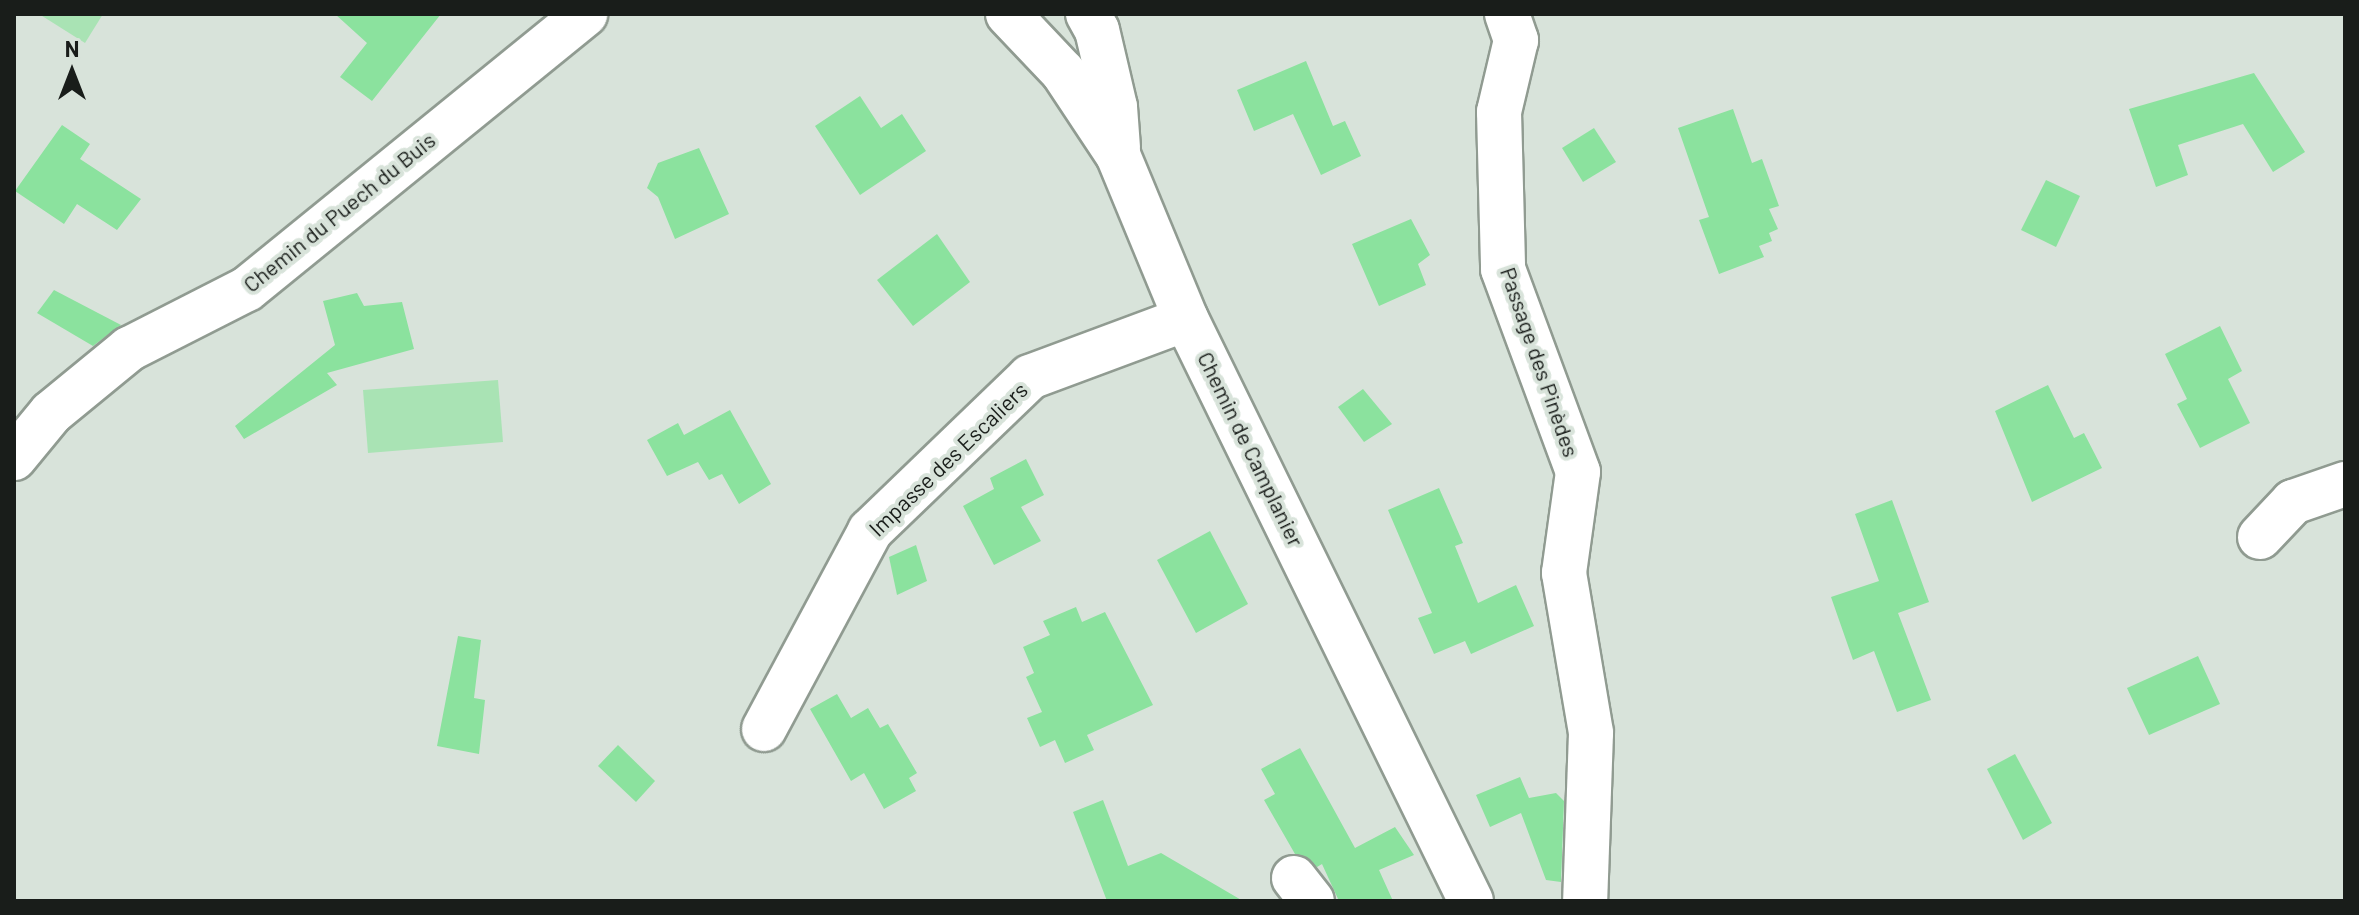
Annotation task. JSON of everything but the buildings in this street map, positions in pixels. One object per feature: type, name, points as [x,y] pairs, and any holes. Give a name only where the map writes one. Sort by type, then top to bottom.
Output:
[{"type":"street","name":"Chemin du Puech du Buis","points":[[14,458],[51,413],[129,349],[247,289],[585,14]]},
{"type":"street","points":[[1063,72],[1073,14]]},
{"type":"street","points":[[1088,14],[1097,30],[1115,107],[1118,155]]},
{"type":"street","name":"Passage des Pinèdes","points":[[1507,14],[1516,40],[1499,112],[1503,269],[1578,472],[1564,573],[1591,733],[1585,901]]},
{"type":"street","name":"Chemin de Camplanier","points":[[1023,19],[1063,72],[1118,155],[1186,319],[1471,901]]},
{"type":"street","name":"Impasse des Escaliers","points":[[764,729],[870,531],[1030,377],[1186,319]]},
{"type":"street","points":[[2260,537],[2293,502],[2345,484]]},
{"type":"green space","points":[[39,14],[103,14],[85,43]]},
{"type":"green space","points":[[498,380],[503,442],[368,453],[363,390]]}]
